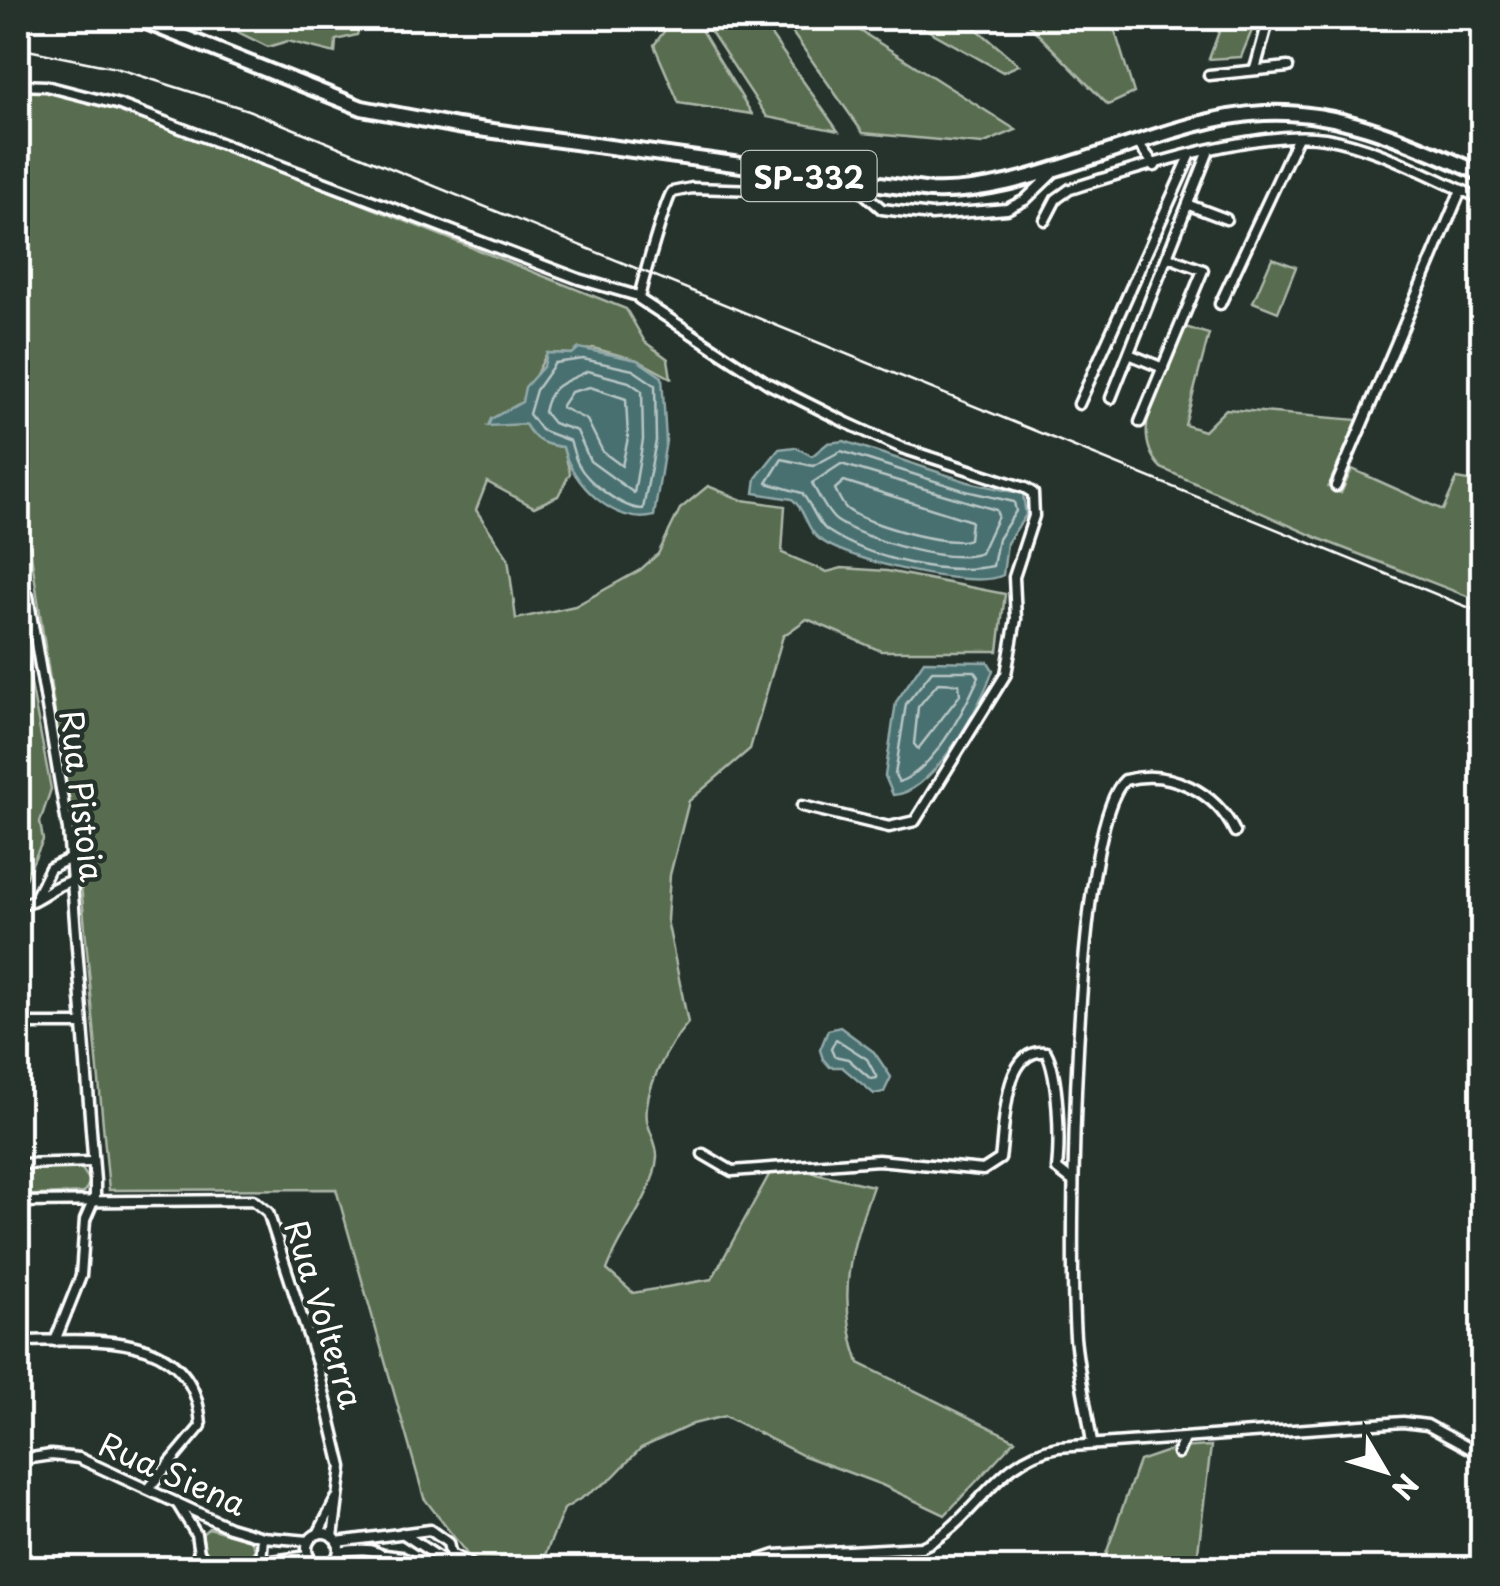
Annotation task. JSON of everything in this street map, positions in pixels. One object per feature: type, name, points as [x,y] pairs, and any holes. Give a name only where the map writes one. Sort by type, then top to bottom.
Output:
[{"type":"main road","name":"SP-332","points":[[136,18],[362,108],[851,182],[947,192],[997,186],[1228,118],[1302,114],[1376,130],[1482,174]]},
{"type":"street","points":[[1255,68],[1269,18]]},
{"type":"street","points":[[1209,75],[1288,66]]},
{"type":"street","points":[[18,86],[46,86],[120,105],[578,279],[638,296],[769,384],[902,448],[1025,488],[1036,496],[1034,516],[1017,561],[1016,619],[1006,674],[915,821],[889,827],[802,806]]},
{"type":"street","points":[[1220,304],[1298,136]]},
{"type":"street","points":[[1045,220],[1056,200],[1070,189],[1190,156],[1298,136],[1361,148],[1482,199]]},
{"type":"street","points":[[1138,144],[1155,166]]},
{"type":"street","points":[[1111,398],[1208,153]]},
{"type":"street","points":[[1079,404],[1190,156]]},
{"type":"street","points":[[851,182],[882,209],[932,215],[1018,205],[1056,171]]},
{"type":"street","points":[[638,296],[655,252],[662,212],[672,192],[692,188],[759,190],[800,175]]},
{"type":"street","points":[[1336,486],[1461,190]]},
{"type":"street","points":[[1190,205],[1226,220]]},
{"type":"street","points":[[1140,422],[1202,270],[1168,256]]},
{"type":"street","points":[[1129,354],[1163,368]]},
{"type":"street","name":"Rua Pistoia","points":[[18,579],[28,596],[69,859],[92,1162],[92,1203],[85,1220],[81,1276],[55,1341]]},
{"type":"street","points":[[1092,1442],[1076,1338],[1071,1180],[1089,928],[1110,799],[1118,786],[1132,778],[1195,787],[1220,805],[1235,832]]},
{"type":"street","points":[[36,898],[43,877],[69,859]]},
{"type":"street","points":[[18,904],[36,898],[49,887],[70,881]]},
{"type":"street","points":[[18,1024],[80,1024]]},
{"type":"street","points":[[703,1154],[732,1171],[878,1160],[983,1170],[1000,1159],[1014,1074],[1022,1058],[1034,1051],[1046,1052],[1052,1062],[1060,1126],[1058,1169],[1071,1180]]},
{"type":"street","points":[[18,1164],[92,1162]]},
{"type":"street","name":"Rua Volterra","points":[[18,1202],[253,1200],[268,1212],[317,1363],[342,1467],[336,1552]]},
{"type":"street","points":[[18,1342],[116,1340],[140,1346],[160,1356],[195,1388],[201,1426],[197,1436],[149,1488]]},
{"type":"street","points":[[736,1568],[775,1554],[921,1547],[942,1535],[1022,1458],[1048,1448],[1403,1422],[1427,1425],[1482,1455]]},
{"type":"street","points":[[1178,1452],[1184,1438]]},
{"type":"street","name":"Rua Siena","points":[[18,1460],[68,1455],[149,1488],[215,1521],[263,1537],[309,1541]]},
{"type":"street","points":[[308,1556],[309,1541],[318,1534],[341,1490]]},
{"type":"street","points":[[176,1504],[196,1534],[198,1553],[190,1568]]},
{"type":"street","points":[[196,1534],[200,1527],[215,1521]]},
{"type":"street","points":[[198,1553],[220,1568],[308,1556],[323,1567],[336,1552],[402,1532],[430,1530],[444,1538],[454,1568]]},
{"type":"street","points":[[402,1532],[454,1568]]},
{"type":"street","points":[[318,1534],[336,1552]]},
{"type":"street","points":[[261,1562],[263,1537]]},
{"type":"street","points":[[336,1552],[369,1549],[401,1557],[421,1568]]},
{"type":"street","points":[[452,1555],[476,1568]]},
{"type":"street","points":[[385,1556],[394,1568]]},
{"type":"green space","points":[[225,18],[362,18],[357,35],[336,40],[335,53],[288,41],[268,47],[238,32]]},
{"type":"green space","points":[[674,18],[694,18],[752,114],[679,103],[654,45]]},
{"type":"green space","points":[[702,18],[759,18],[838,131],[767,117]]},
{"type":"green space","points":[[782,18],[840,18],[1016,130],[982,144],[863,133]]},
{"type":"green space","points":[[906,18],[964,18],[1019,65],[1003,72]]},
{"type":"green space","points":[[1022,18],[1111,18],[1134,93],[1108,105]]},
{"type":"green space","points":[[1224,18],[1257,18],[1241,57],[1209,59]]},
{"type":"green space","points":[[58,89],[106,102],[626,309],[645,342],[668,359],[671,378],[637,360],[593,348],[572,354],[547,353],[522,402],[489,425],[525,424],[541,441],[563,447],[570,473],[558,496],[534,507],[487,482],[476,510],[508,558],[516,619],[575,606],[640,570],[658,554],[680,509],[708,486],[742,500],[785,506],[782,553],[827,572],[842,568],[887,571],[1005,594],[998,651],[881,651],[807,619],[783,636],[750,749],[689,801],[670,875],[667,920],[688,1023],[666,1055],[649,1095],[647,1120],[657,1152],[655,1172],[607,1270],[633,1293],[712,1279],[775,1164],[873,1186],[852,1253],[847,1295],[859,1363],[1015,1440],[945,1515],[882,1485],[802,1455],[725,1416],[693,1424],[641,1448],[610,1480],[564,1509],[545,1555],[473,1562],[424,1498],[336,1189],[109,1190],[81,885],[18,468],[18,93]]},
{"type":"green space","points":[[1272,258],[1296,267],[1278,312],[1253,302]]},
{"type":"green space","points":[[1185,327],[1209,334],[1185,425],[1204,431],[1226,409],[1358,420],[1328,487],[1341,493],[1352,469],[1443,510],[1457,479],[1479,483],[1482,476],[1482,602],[1320,539],[1161,468],[1151,453],[1148,417]]},
{"type":"green space","points":[[18,651],[25,652],[51,789],[40,822],[43,840],[25,879],[18,881]]},
{"type":"green space","points":[[80,1166],[90,1181],[84,1193],[18,1196],[18,1167]]},
{"type":"green space","points":[[1211,1446],[1196,1568],[1101,1568],[1139,1461],[1177,1448]]},
{"type":"green space","points":[[209,1528],[251,1540],[255,1549],[251,1555],[215,1560],[205,1551],[202,1534]]},
{"type":"water","points":[[579,348],[637,360],[662,377],[666,441],[654,516],[625,515],[597,499],[575,475],[563,447],[541,441],[525,424],[488,426],[491,419],[522,402],[525,387],[544,366],[547,353],[572,354]]},
{"type":"water","points":[[844,441],[968,482],[1023,494],[1026,515],[1007,543],[1003,575],[988,579],[939,576],[853,555],[817,537],[792,499],[754,493],[756,478],[779,449],[795,447],[812,456],[828,443]]},
{"type":"water","points":[[924,661],[988,662],[993,670],[967,724],[939,764],[908,791],[893,795],[885,776],[896,702]]},
{"type":"water","points":[[840,1027],[874,1052],[891,1077],[884,1092],[874,1094],[842,1067],[830,1067],[823,1059],[820,1050],[828,1030]]},
{"type":"railway","points":[[18,48],[116,68],[248,110],[1482,613]]}]
